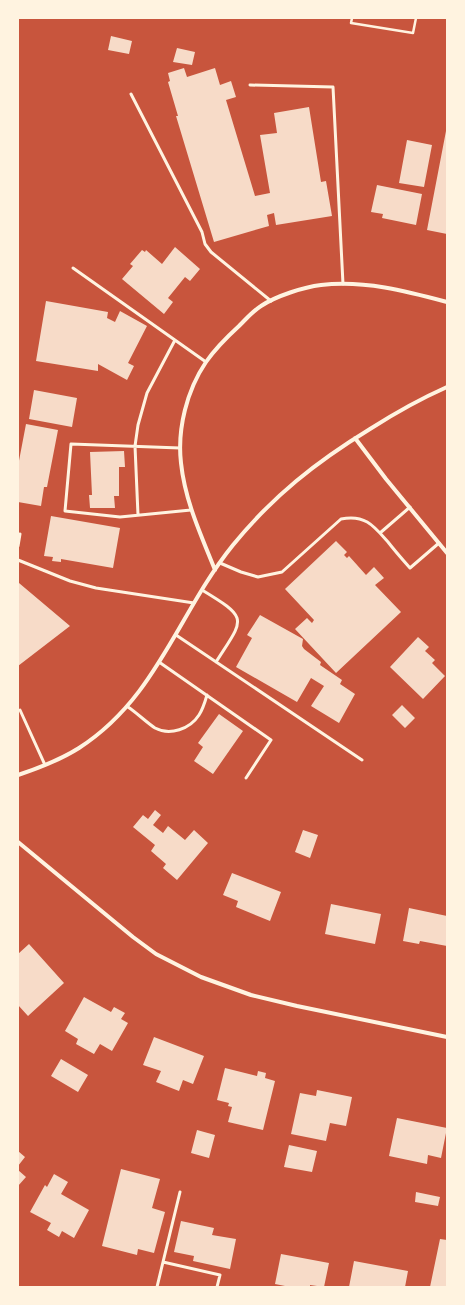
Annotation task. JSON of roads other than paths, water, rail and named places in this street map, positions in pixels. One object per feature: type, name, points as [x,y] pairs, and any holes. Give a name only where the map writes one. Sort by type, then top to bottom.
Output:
[{"type":"street","points":[[215,570],[191,510],[182,476],[180,448],[183,420],[188,398],[195,381],[206,362],[230,334],[262,305],[302,289],[321,285],[343,284],[384,288],[447,302]]},
{"type":"street","points":[[18,775],[65,756],[84,744],[111,723],[128,706],[159,662],[215,570],[232,546],[270,503],[296,480],[355,438],[396,412],[425,396],[447,387]]},
{"type":"street","points":[[355,438],[447,553]]},
{"type":"street","points":[[18,842],[133,937],[156,954],[201,977],[251,995],[447,1037]]},
{"type":"lane","points":[[250,85],[333,87],[343,284]]},
{"type":"lane","points":[[131,94],[202,232],[205,244],[211,252],[271,301]]},
{"type":"lane","points":[[73,268],[206,362]]},
{"type":"lane","points":[[138,515],[135,446],[138,425],[147,393],[175,340]]},
{"type":"lane","points":[[180,448],[71,444],[65,511],[120,517],[191,510]]},
{"type":"lane","points":[[380,533],[410,508]]},
{"type":"lane","points":[[220,563],[251,576],[266,576],[282,572],[341,519],[355,518],[373,525],[410,568],[439,543]]},
{"type":"lane","points":[[18,546],[20,534]]},
{"type":"lane","points":[[18,560],[70,581],[96,588],[194,603]]},
{"type":"lane","points":[[202,590],[228,606],[236,614],[239,622],[236,630],[216,662]]},
{"type":"lane","points":[[176,635],[362,760]]},
{"type":"lane","points":[[159,662],[272,740],[246,778]]},
{"type":"lane","points":[[128,706],[155,728],[165,732],[175,731],[184,728],[193,722],[199,715],[207,695]]},
{"type":"lane","points":[[20,710],[45,765]]},
{"type":"lane","points":[[157,1287],[180,1192]]},
{"type":"lane","points":[[163,1262],[220,1275],[217,1287]]}]
